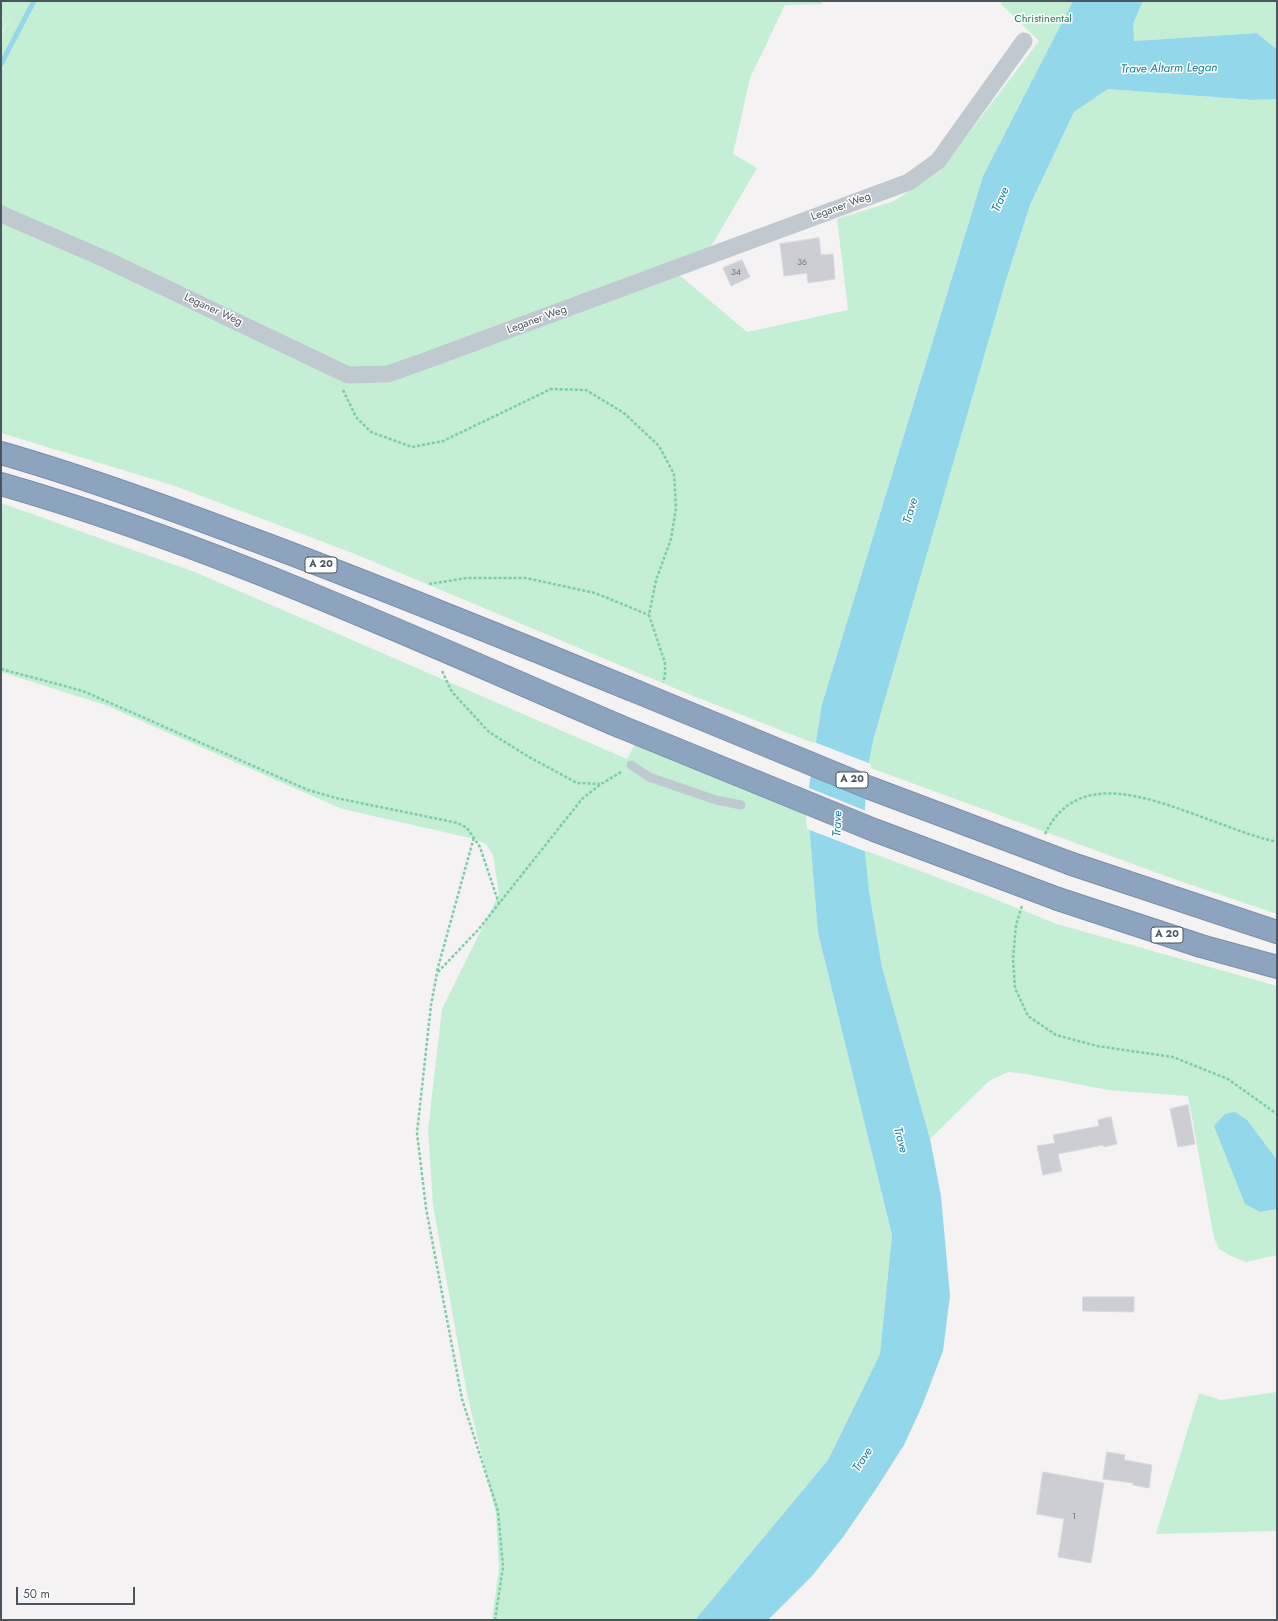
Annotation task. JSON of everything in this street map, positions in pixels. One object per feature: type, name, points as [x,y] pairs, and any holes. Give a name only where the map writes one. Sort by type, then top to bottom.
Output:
[{"type":"highway","name":"A 20","points":[[1,453],[47,466],[147,499],[249,538],[410,600],[870,788],[1072,864],[1277,932]]},
{"type":"highway","name":"A 20","points":[[1,484],[136,527],[288,584],[619,726],[874,830],[1058,899],[1201,946],[1277,967]]},
{"type":"street","name":"Leganer Weg","points":[[1,214],[108,260],[348,375],[388,374],[909,182],[938,161],[1024,41]]},
{"type":"lane","points":[[631,765],[648,777],[716,800],[741,805]]},
{"type":"path","points":[[348,375],[343,389],[356,417],[371,432],[412,447],[443,441],[551,389],[586,390],[624,413],[659,446],[674,474],[676,508],[671,539],[656,580],[649,615],[665,662],[665,676],[663,684]]},
{"type":"path","points":[[429,584],[467,578],[526,578],[595,593],[649,615]]},
{"type":"path","points":[[1,669],[83,691],[308,790],[336,798],[458,823],[467,828],[480,847],[499,904]]},
{"type":"path","points":[[442,670],[452,692],[489,732],[529,757],[577,782],[601,784]]},
{"type":"path","points":[[437,973],[478,930],[582,799],[601,784],[618,775],[631,765]]},
{"type":"path","points":[[474,837],[437,973],[431,1005],[417,1133],[426,1208],[462,1399],[498,1511],[502,1567],[495,1620]]},
{"type":"green space","name":"Christinental","points":[[1,1],[823,1],[821,4],[785,5],[750,78],[733,154],[757,168],[712,245],[677,273],[747,332],[848,310],[837,219],[894,201],[940,171],[1039,41],[1001,4],[1003,1],[1073,1],[983,176],[822,704],[816,744],[691,695],[355,554],[172,485],[1,433],[1,36],[15,9],[1,34]]},
{"type":"green space","points":[[1143,1],[1277,1],[1277,48],[1257,33],[1133,41],[1133,24]]},
{"type":"green space","points":[[1108,89],[1253,100],[1277,99],[1277,914],[1171,878],[868,767],[874,737],[959,438],[1030,205],[1074,112]]},
{"type":"green space","points":[[1,503],[195,572],[627,759],[643,730],[807,799],[818,933],[892,1235],[880,1354],[828,1460],[695,1620],[492,1620],[499,1568],[496,1514],[467,1394],[433,1205],[428,1130],[442,1009],[499,894],[493,855],[486,844],[475,839],[342,809],[105,705],[1,672]]},
{"type":"green space","points":[[864,850],[1057,924],[1277,986],[1277,1160],[1276,1159],[1260,1212],[1277,1209],[1277,1255],[1246,1262],[1219,1249],[1214,1238],[1188,1096],[1108,1090],[1026,1074],[1008,1072],[989,1081],[930,1139],[882,967],[869,891]]},
{"type":"green space","points":[[1277,1392],[1277,1531],[1156,1534],[1199,1393],[1221,1400]]},
{"type":"water","points":[[1073,1],[1143,1],[1133,24],[1134,41],[1257,33],[1277,48],[1277,99],[1253,100],[1108,89],[1074,112],[1030,205],[1006,280],[874,737],[868,767],[863,834],[869,891],[882,967],[930,1139],[941,1196],[950,1296],[943,1351],[922,1406],[904,1445],[843,1537],[812,1576],[768,1620],[695,1620],[828,1460],[880,1354],[892,1235],[818,933],[807,799],[822,704],[983,176]]},
{"type":"water","points":[[1235,1112],[1247,1120],[1277,1160],[1277,1209],[1260,1212],[1245,1204],[1214,1126],[1225,1114]]},
{"type":"pier","points":[[814,742],[871,764],[868,797],[809,774]]},
{"type":"pier","points":[[807,787],[866,811],[865,834],[867,852],[807,829],[805,799]]},
{"type":"building","points":[[819,238],[821,255],[833,254],[835,279],[808,283],[807,273],[784,276],[780,244]]},
{"type":"building","points":[[742,260],[750,277],[731,286],[723,268]]},
{"type":"building","points":[[1188,1105],[1195,1144],[1178,1147],[1170,1109]]},
{"type":"building","points":[[1111,1117],[1117,1144],[1104,1147],[1103,1145],[1058,1154],[1062,1171],[1043,1175],[1037,1146],[1055,1143],[1053,1135],[1099,1126],[1098,1120]]},
{"type":"building","points":[[1083,1297],[1134,1297],[1134,1312],[1083,1311]]},
{"type":"building","points":[[1107,1452],[1125,1455],[1124,1460],[1152,1465],[1149,1488],[1133,1485],[1133,1483],[1103,1479]]},
{"type":"building","points":[[1043,1472],[1104,1483],[1091,1563],[1058,1557],[1064,1519],[1037,1514]]},
{"type":"waterway","points":[[1,64],[34,1]]},
{"type":"water label","name":"Trave Altarm Legan","points":[[1169,69]]},
{"type":"water label","name":"Trave","points":[[1001,200]]},
{"type":"water label","name":"Trave","points":[[911,511]]},
{"type":"water label","name":"Trave","points":[[838,824]]},
{"type":"water label","name":"Trave","points":[[900,1140]]},
{"type":"water label","name":"Trave","points":[[863,1460]]}]
